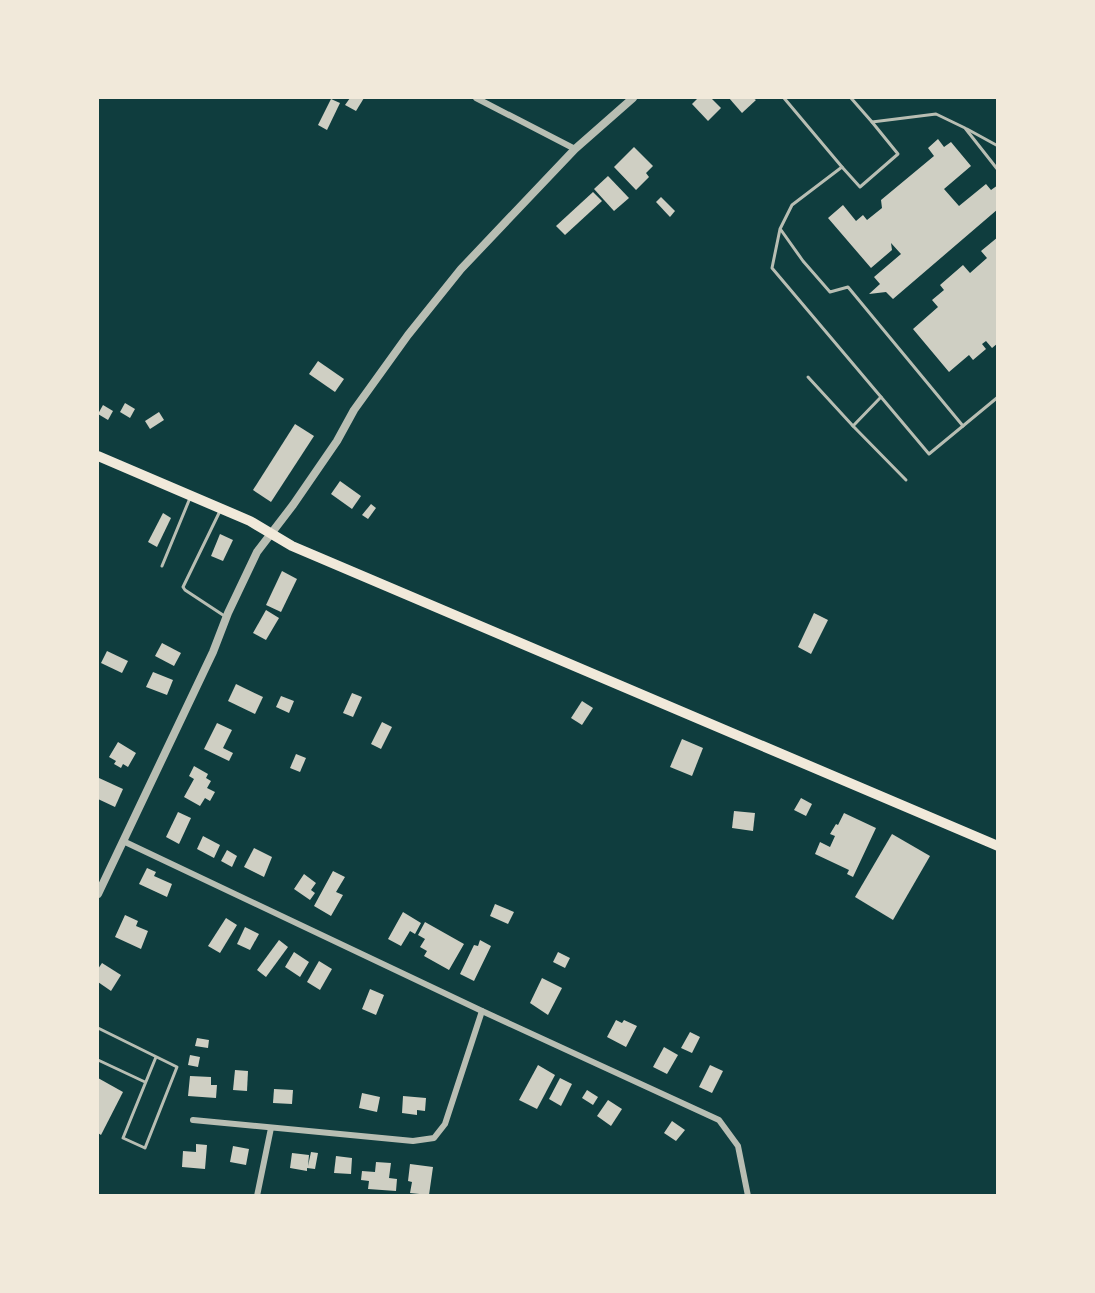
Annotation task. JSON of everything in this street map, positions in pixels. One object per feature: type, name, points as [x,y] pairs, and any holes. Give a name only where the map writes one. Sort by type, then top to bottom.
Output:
[{"type":"main road","points":[[98,456],[250,521],[303,551],[998,846]]},
{"type":"street","points":[[476,98],[575,149]]},
{"type":"street","points":[[98,894],[213,652],[257,552],[337,441],[354,410],[461,268],[575,149],[633,98]]},
{"type":"street","points":[[123,841],[719,1120],[738,1146],[748,1196]]},
{"type":"street","points":[[193,1120],[413,1141],[434,1138],[445,1124],[482,1011]]},
{"type":"street","points":[[257,1196],[271,1128]]},
{"type":"lane","points":[[784,98],[860,187],[898,153],[851,98]]},
{"type":"lane","points":[[872,122],[936,114],[998,146]]},
{"type":"lane","points":[[965,128],[998,170]]},
{"type":"lane","points":[[842,167],[792,205],[780,229],[772,268],[929,454],[998,397]]},
{"type":"lane","points":[[780,229],[803,261],[830,292],[848,288],[963,426]]},
{"type":"lane","points":[[808,377],[906,480]]},
{"type":"lane","points":[[853,426],[881,397]]},
{"type":"lane","points":[[162,566],[191,496]]},
{"type":"lane","points":[[221,509],[183,587],[226,618]]},
{"type":"lane","points":[[98,1028],[177,1067],[145,1148],[123,1138],[156,1057]]},
{"type":"lane","points":[[98,1060],[145,1082]]},
{"type":"building","points":[[350,98],[364,98],[356,111],[345,105]]},
{"type":"building","points":[[698,98],[711,98],[721,108],[708,121],[692,104]]},
{"type":"building","points":[[729,98],[753,98],[756,100],[742,113]]},
{"type":"building","points":[[331,99],[340,103],[327,130],[318,125]]},
{"type":"building","points":[[938,139],[944,147],[951,142],[971,166],[944,189],[959,206],[986,184],[991,190],[998,185],[996,196],[998,209],[893,299],[886,292],[869,294],[880,284],[874,277],[901,254],[891,243],[892,250],[871,268],[828,218],[843,205],[856,221],[863,215],[867,220],[882,208],[881,200],[934,156],[928,148]]},
{"type":"building","points":[[634,147],[653,166],[646,173],[649,177],[636,190],[614,167]]},
{"type":"building","points":[[608,176],[629,198],[614,211],[594,189]]},
{"type":"building","points":[[593,192],[602,201],[565,235],[556,226]]},
{"type":"building","points":[[661,197],[675,211],[670,217],[656,202]]},
{"type":"building","points":[[998,237],[998,343],[992,348],[986,341],[982,344],[986,349],[973,360],[969,355],[949,372],[913,329],[938,307],[932,300],[944,290],[940,285],[963,265],[970,273],[987,258],[981,251]]},
{"type":"building","points":[[318,361],[344,379],[335,392],[309,374]]},
{"type":"building","points":[[125,403],[135,409],[130,418],[120,412]]},
{"type":"building","points":[[103,405],[113,411],[108,420],[98,414]]},
{"type":"building","points":[[159,412],[164,420],[150,429],[145,421]]},
{"type":"building","points":[[295,424],[314,436],[271,502],[253,490]]},
{"type":"building","points":[[340,481],[361,496],[352,509],[331,494]]},
{"type":"building","points":[[371,504],[376,508],[368,519],[362,515]]},
{"type":"building","points":[[163,513],[171,518],[157,547],[148,542]]},
{"type":"building","points":[[220,534],[233,540],[223,561],[211,556]]},
{"type":"building","points":[[282,571],[297,579],[281,612],[266,605]]},
{"type":"building","points":[[266,610],[279,618],[266,640],[253,633]]},
{"type":"building","points":[[814,613],[828,620],[811,654],[798,647]]},
{"type":"building","points":[[162,643],[181,653],[174,666],[155,656]]},
{"type":"building","points":[[107,651],[128,661],[122,673],[101,663]]},
{"type":"building","points":[[153,672],[173,680],[167,695],[146,687]]},
{"type":"building","points":[[236,684],[263,697],[255,714],[228,701]]},
{"type":"building","points":[[352,693],[362,697],[353,717],[343,713]]},
{"type":"building","points":[[281,696],[294,701],[289,713],[276,707]]},
{"type":"building","points":[[582,701],[593,708],[582,725],[571,718]]},
{"type":"building","points":[[382,722],[392,727],[381,749],[371,744]]},
{"type":"building","points":[[217,723],[232,730],[223,748],[233,753],[229,761],[204,749]]},
{"type":"building","points":[[682,739],[703,748],[692,776],[670,767]]},
{"type":"building","points":[[118,742],[136,753],[128,767],[123,764],[121,768],[109,757]]},
{"type":"building","points":[[296,754],[306,758],[300,772],[290,768]]},
{"type":"building","points":[[194,766],[208,774],[206,778],[211,781],[207,788],[215,792],[210,801],[205,798],[200,806],[184,797],[194,779],[189,776]]},
{"type":"building","points":[[99,778],[123,789],[115,807],[98,799]]},
{"type":"building","points":[[801,798],[812,804],[806,816],[794,810]]},
{"type":"building","points":[[734,811],[755,813],[753,831],[732,828]]},
{"type":"building","points":[[178,812],[191,818],[179,844],[166,837]]},
{"type":"building","points":[[844,813],[876,828],[853,877],[847,874],[849,870],[815,854],[820,842],[830,847],[835,836],[830,834]]},
{"type":"building","points":[[892,834],[930,856],[893,920],[855,897]]},
{"type":"building","points":[[203,836],[220,845],[214,858],[197,849]]},
{"type":"building","points":[[254,848],[272,857],[264,877],[244,867]]},
{"type":"building","points":[[227,850],[237,856],[232,867],[221,861]]},
{"type":"building","points":[[147,868],[156,872],[154,876],[172,884],[167,897],[139,884]]},
{"type":"building","points":[[333,871],[345,877],[336,892],[343,895],[331,916],[314,906]]},
{"type":"building","points":[[304,874],[316,883],[311,890],[315,893],[310,900],[294,889]]},
{"type":"building","points":[[495,904],[514,912],[508,924],[490,916]]},
{"type":"building","points":[[403,912],[421,923],[415,934],[410,931],[401,946],[388,939]]},
{"type":"building","points":[[125,915],[138,921],[136,926],[148,931],[141,949],[115,937]]},
{"type":"building","points":[[226,918],[237,925],[220,953],[208,946]]},
{"type":"building","points":[[425,922],[464,944],[449,970],[424,956],[427,951],[420,947],[425,939],[418,935]]},
{"type":"building","points":[[245,927],[259,934],[250,950],[237,944]]},
{"type":"building","points":[[279,940],[288,947],[266,977],[257,970]]},
{"type":"building","points":[[480,940],[491,946],[474,981],[460,974],[474,945],[478,946]]},
{"type":"building","points":[[294,952],[309,962],[300,977],[285,967]]},
{"type":"building","points":[[558,952],[570,958],[565,968],[553,962]]},
{"type":"building","points":[[319,961],[332,969],[320,990],[307,982]]},
{"type":"building","points":[[102,963],[121,975],[111,991],[98,982],[98,969]]},
{"type":"building","points":[[542,978],[562,988],[548,1015],[530,1003]]},
{"type":"building","points":[[370,989],[384,995],[376,1015],[362,1009]]},
{"type":"building","points":[[616,1020],[622,1023],[624,1020],[637,1026],[626,1047],[607,1037]]},
{"type":"building","points":[[690,1032],[700,1037],[692,1053],[681,1048]]},
{"type":"building","points":[[197,1038],[209,1040],[208,1048],[195,1046]]},
{"type":"building","points":[[664,1047],[678,1055],[667,1074],[653,1067]]},
{"type":"building","points":[[190,1055],[200,1057],[198,1067],[188,1065]]},
{"type":"building","points":[[538,1065],[555,1075],[537,1109],[519,1100]]},
{"type":"building","points":[[710,1065],[723,1071],[712,1093],[699,1087]]},
{"type":"building","points":[[235,1070],[248,1071],[247,1091],[233,1090]]},
{"type":"building","points":[[190,1076],[211,1077],[211,1085],[217,1085],[216,1098],[188,1096]]},
{"type":"building","points":[[98,1078],[123,1092],[101,1135],[98,1133]]},
{"type":"building","points":[[560,1078],[572,1084],[561,1106],[549,1099]]},
{"type":"building","points":[[274,1089],[293,1090],[292,1104],[273,1103]]},
{"type":"building","points":[[587,1090],[598,1097],[593,1105],[582,1098]]},
{"type":"building","points":[[362,1093],[380,1097],[377,1112],[359,1108]]},
{"type":"building","points":[[403,1096],[426,1098],[425,1111],[417,1110],[417,1115],[402,1113]]},
{"type":"building","points":[[608,1100],[622,1109],[611,1126],[597,1116]]},
{"type":"building","points":[[672,1121],[685,1130],[676,1141],[664,1133]]},
{"type":"building","points":[[196,1144],[207,1145],[205,1169],[182,1167],[183,1151],[196,1152]]},
{"type":"building","points":[[233,1146],[249,1149],[246,1165],[230,1162]]},
{"type":"building","points":[[311,1152],[318,1153],[315,1169],[307,1168],[307,1171],[290,1168],[292,1153],[309,1155],[308,1166]]},
{"type":"building","points":[[336,1156],[352,1158],[351,1174],[334,1173]]},
{"type":"building","points":[[376,1162],[391,1163],[389,1178],[397,1179],[396,1191],[368,1189],[369,1181],[361,1180],[362,1171],[375,1172]]},
{"type":"building","points":[[410,1164],[433,1167],[429,1195],[410,1193],[412,1182],[408,1181]]}]
